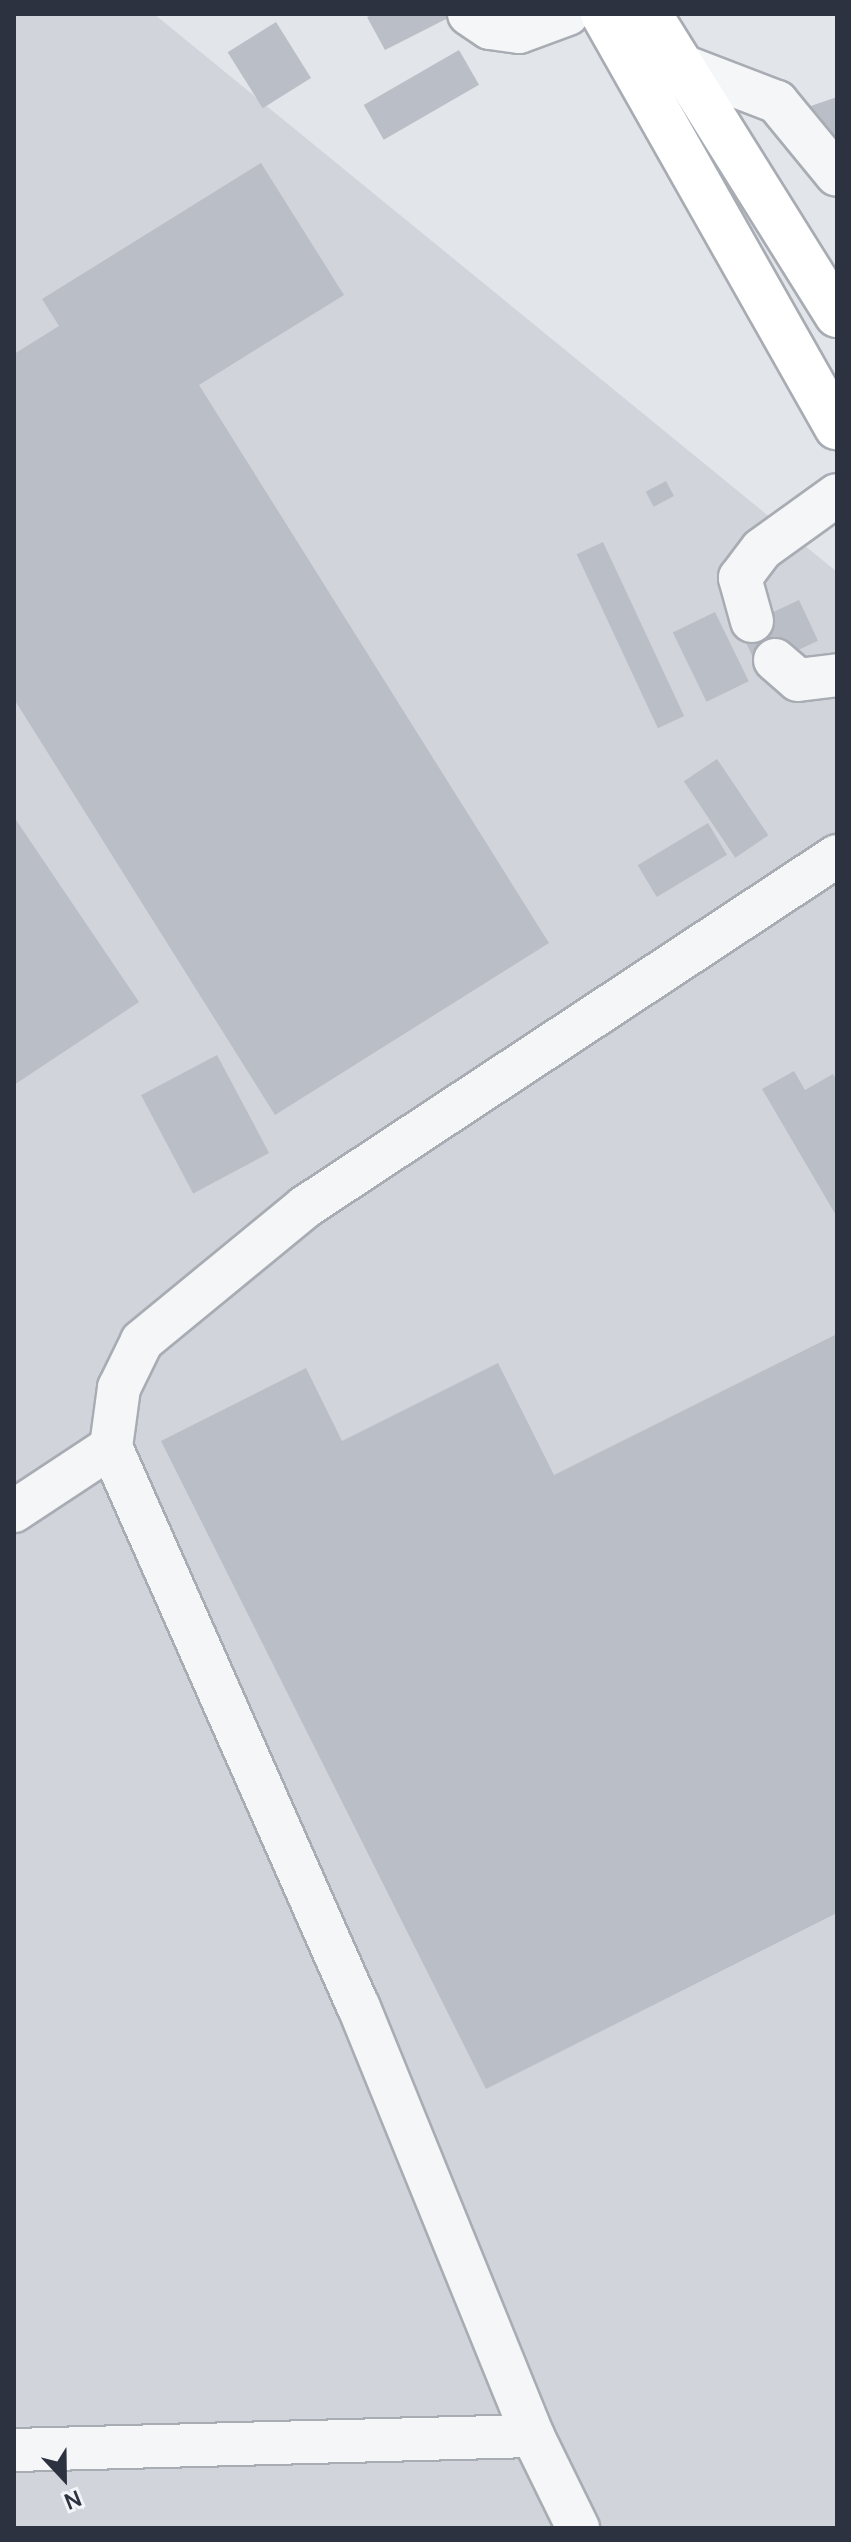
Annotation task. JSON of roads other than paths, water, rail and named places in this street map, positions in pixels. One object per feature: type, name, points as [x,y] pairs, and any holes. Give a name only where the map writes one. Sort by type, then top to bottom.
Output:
[{"type":"main road","points":[[603,14],[837,427]]},
{"type":"main road","points":[[649,14],[837,315]]},
{"type":"street","points":[[469,14],[490,28],[519,32],[568,14]]},
{"type":"street","points":[[678,64],[777,102],[837,175]]},
{"type":"street","points":[[752,621],[740,578],[762,549],[837,495]]},
{"type":"street","points":[[775,660],[798,680],[837,675]]},
{"type":"street","points":[[578,2528],[533,2436],[358,2006],[111,1447],[119,1388],[142,1341],[305,1207],[837,856]]},
{"type":"street","points":[[14,1511],[111,1447]]},
{"type":"street","points":[[14,2450],[533,2436]]}]
